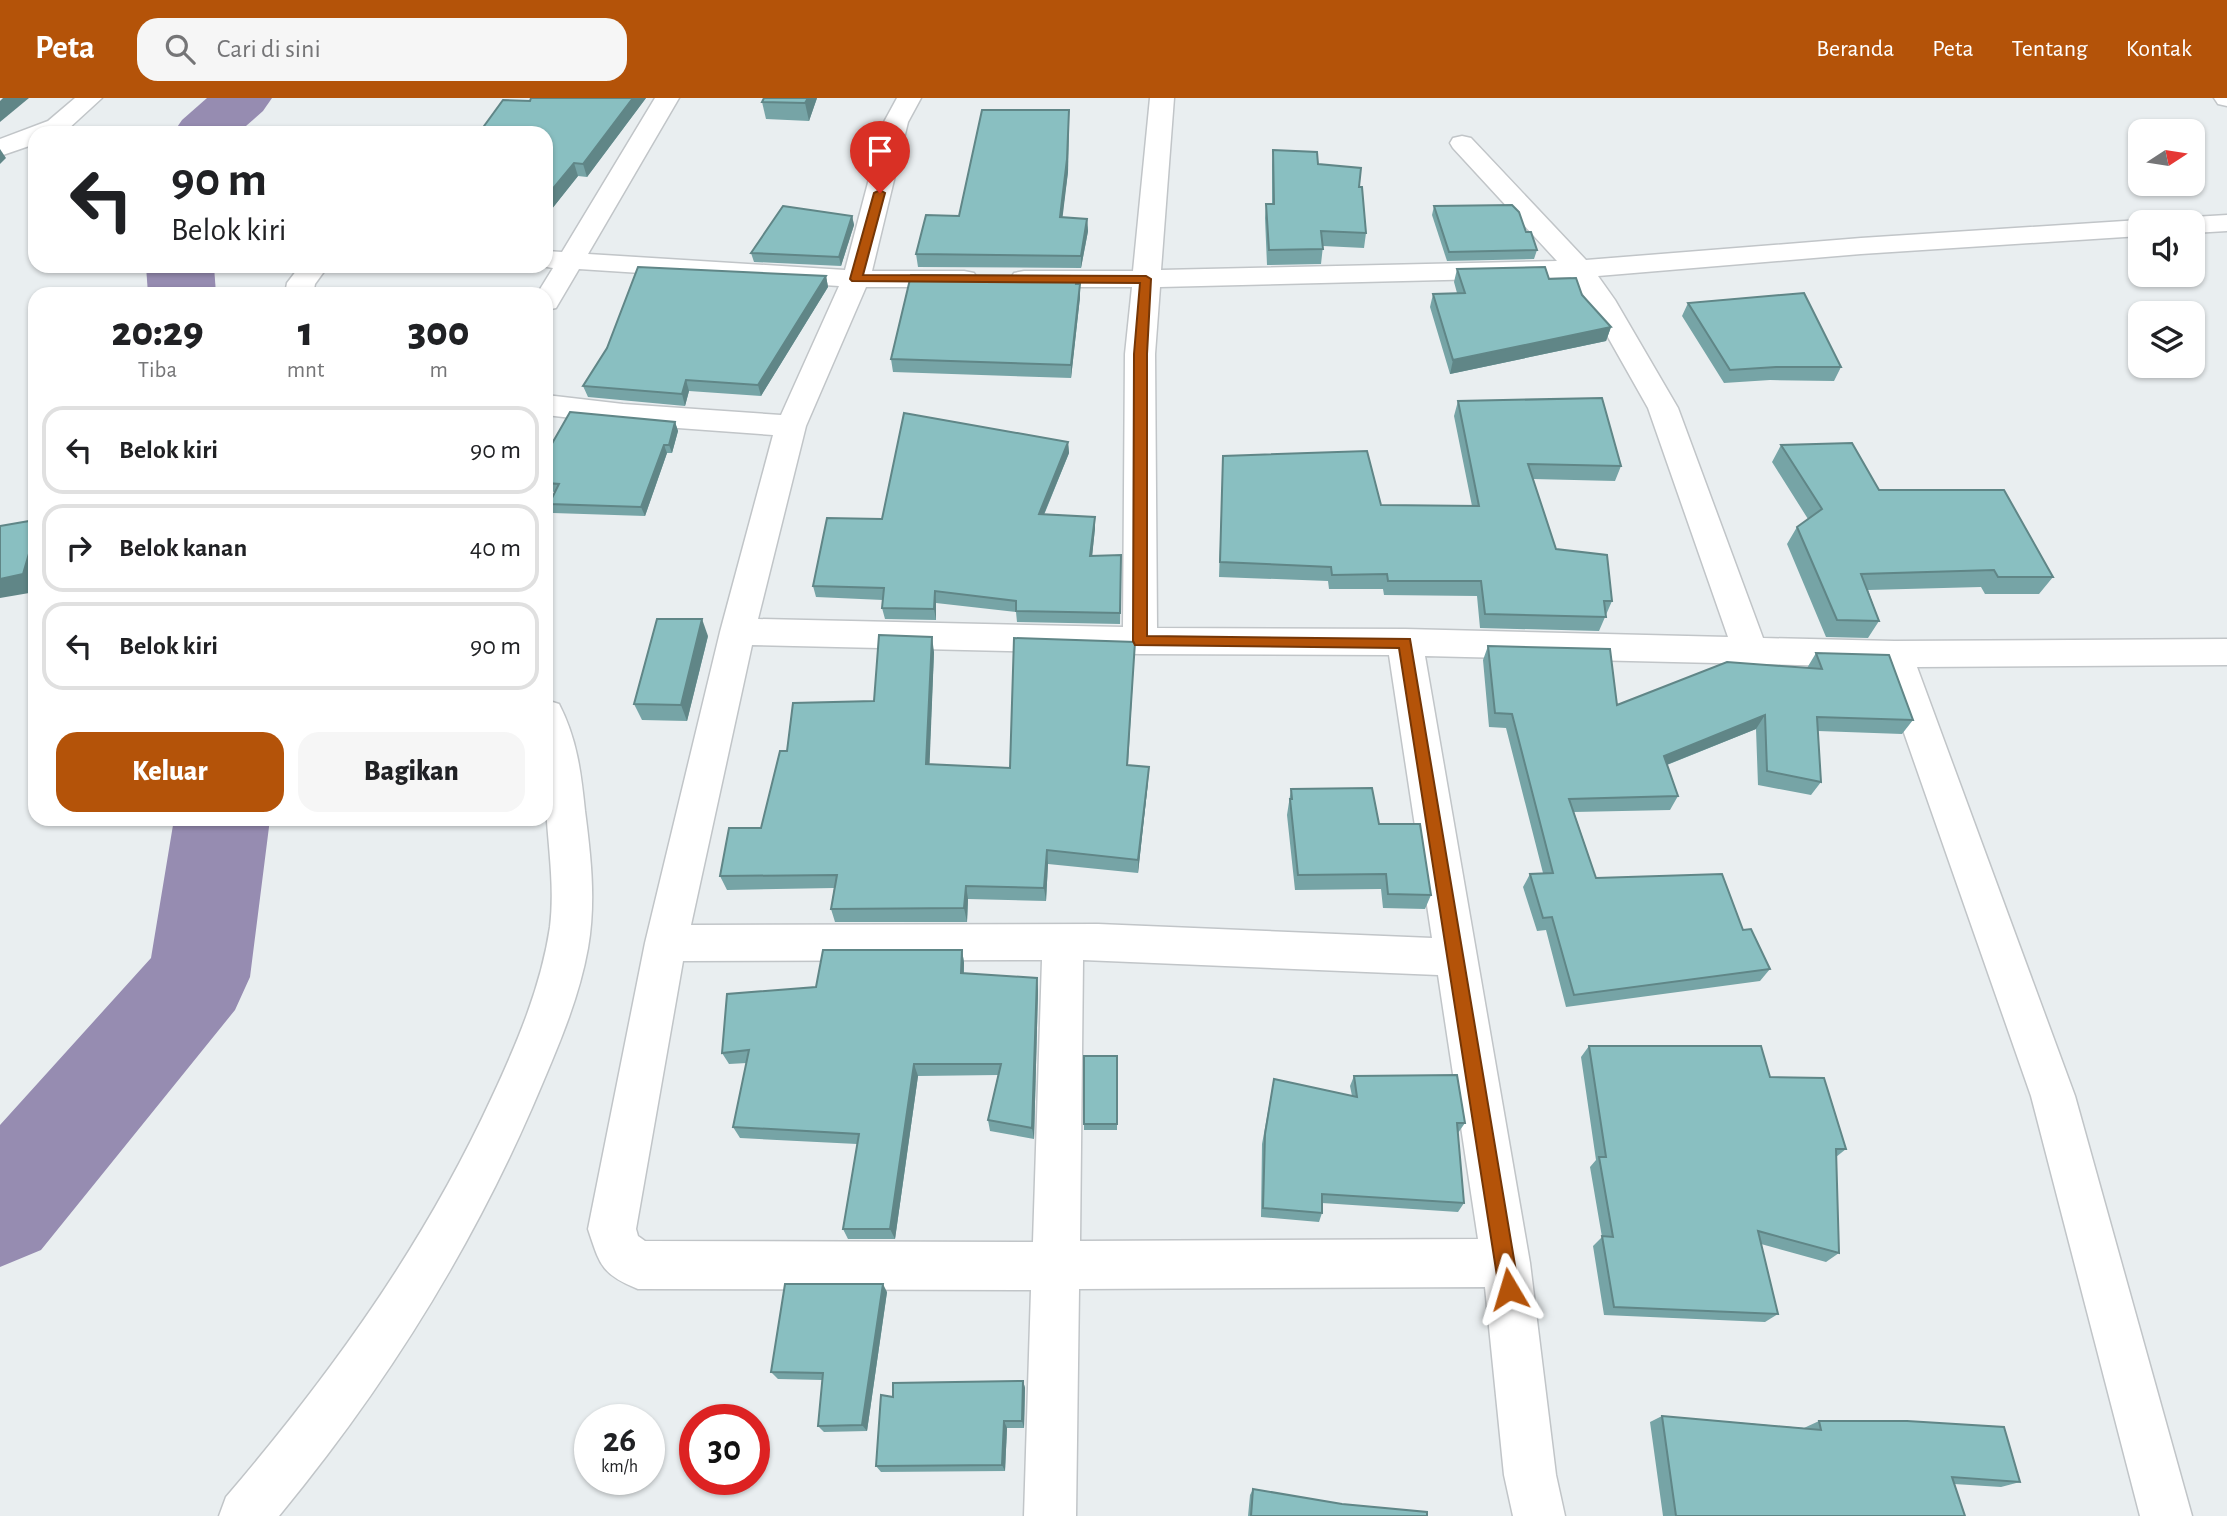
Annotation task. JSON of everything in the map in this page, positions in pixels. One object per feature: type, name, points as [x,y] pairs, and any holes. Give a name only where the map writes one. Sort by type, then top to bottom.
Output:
[{"type":"street","points":[[57,126],[90,98]]},
{"type":"street","points":[[550,287],[557,260],[667,98]]},
{"type":"street","points":[[909,98],[896,122],[874,217],[856,279],[791,426],[737,632],[666,943],[612,1229],[620,1252],[638,1265],[778,1267],[1506,1263]]},
{"type":"street","points":[[1140,641],[1140,354],[1162,98]]},
{"type":"street","points":[[0,148],[28,137]]},
{"type":"street","points":[[1462,143],[1579,269],[1601,300],[1663,408],[1750,650]]},
{"type":"street","points":[[2205,224],[2227,223]]},
{"type":"street","points":[[557,260],[856,279],[1146,279],[1579,269],[1861,246],[2128,229]]},
{"type":"street","points":[[553,406],[623,414],[791,426]]},
{"type":"street","points":[[737,632],[1140,641],[1405,642],[1894,654],[2227,652]]},
{"type":"street","points":[[1405,642],[1506,1263],[1530,1475],[1539,1516]]},
{"type":"street","points":[[1894,654],[2053,1096],[2166,1516]]},
{"type":"street","points":[[244,1516],[332,1409],[419,1281],[494,1146],[538,1044],[564,962],[572,903],[568,830],[560,759],[553,731]]},
{"type":"street","points":[[666,943],[1098,942],[1458,957]]},
{"type":"street","points":[[1050,1516],[1058,1264],[1063,943]]},
{"type":"building","points":[[531,98],[633,98],[583,164],[574,163],[553,188],[553,126],[484,126],[503,100],[530,101]]},
{"type":"building","points":[[764,98],[808,98],[805,103],[762,102]]},
{"type":"building","points":[[982,110],[1069,110],[1067,159],[1060,217],[1087,219],[1081,256],[916,254],[926,215],[959,216]]},
{"type":"building","points":[[1273,150],[1317,152],[1318,164],[1361,168],[1359,187],[1362,187],[1366,233],[1321,231],[1323,249],[1269,250],[1266,204],[1274,204]]},
{"type":"building","points":[[1512,205],[1519,212],[1526,232],[1531,232],[1537,250],[1449,252],[1434,206]]},
{"type":"building","points":[[783,206],[852,216],[839,257],[751,253]]},
{"type":"building","points":[[638,267],[826,276],[758,385],[686,380],[682,394],[583,386],[607,348]]},
{"type":"building","points":[[1545,267],[1549,279],[1576,278],[1582,295],[1611,327],[1453,360],[1433,294],[1465,293],[1457,269]]},
{"type":"building","points":[[911,275],[1077,276],[1076,284],[1080,284],[1071,365],[891,359]]},
{"type":"building","points":[[1804,293],[1841,367],[1730,370],[1688,303]]},
{"type":"building","points":[[1602,398],[1621,466],[1528,464],[1556,549],[1607,555],[1612,601],[1604,601],[1606,617],[1485,614],[1481,581],[1388,581],[1387,574],[1332,575],[1331,567],[1220,562],[1223,456],[1367,451],[1381,505],[1479,506],[1458,401]]},
{"type":"building","points":[[570,412],[675,422],[669,445],[664,445],[641,507],[553,504],[553,496],[559,484],[553,484],[553,442]]},
{"type":"building","points":[[904,413],[1068,442],[1039,514],[1095,517],[1090,556],[1121,555],[1120,613],[1016,611],[1016,601],[935,591],[934,609],[882,608],[884,588],[813,586],[827,518],[882,519]]},
{"type":"building","points":[[1852,443],[1879,490],[2004,490],[2053,577],[1998,577],[1994,570],[1861,574],[1879,621],[1837,620],[1797,527],[1822,509],[1781,445]]},
{"type":"building","points":[[28,521],[28,557],[23,574],[0,579],[0,526]]},
{"type":"building","points":[[657,619],[702,619],[681,705],[634,704]]},
{"type":"building","points":[[879,635],[932,637],[926,764],[1010,768],[1014,638],[1135,642],[1127,765],[1149,767],[1138,860],[1047,850],[1044,888],[966,886],[964,908],[831,909],[837,875],[720,876],[729,828],[761,828],[780,751],[787,751],[793,703],[874,701]]},
{"type":"building","points":[[1488,646],[1610,649],[1617,705],[1727,662],[1822,669],[1816,653],[1889,655],[1913,720],[1817,717],[1821,782],[1767,771],[1765,715],[1664,756],[1678,796],[1569,799],[1596,878],[1722,874],[1743,930],[1751,929],[1770,969],[1574,995],[1552,917],[1543,918],[1530,874],[1553,873],[1512,714],[1495,713]]},
{"type":"building","points":[[1372,788],[1379,824],[1420,824],[1431,895],[1388,894],[1386,874],[1298,875],[1291,789]]},
{"type":"building","points":[[823,950],[962,950],[961,973],[1037,978],[1032,1128],[988,1120],[1001,1064],[914,1064],[890,1229],[843,1229],[859,1134],[733,1127],[749,1050],[722,1053],[727,994],[816,987]]},
{"type":"building","points":[[1589,1046],[1761,1046],[1770,1077],[1824,1078],[1846,1149],[1836,1149],[1839,1253],[1758,1231],[1778,1314],[1614,1307],[1602,1236],[1613,1237],[1599,1157],[1606,1157]]},
{"type":"building","points":[[1084,1056],[1117,1056],[1117,1124],[1084,1124]]},
{"type":"building","points":[[1457,1075],[1465,1123],[1457,1123],[1464,1203],[1322,1194],[1322,1213],[1263,1208],[1265,1134],[1274,1079],[1357,1097],[1354,1076]]},
{"type":"building","points":[[785,1284],[883,1284],[862,1425],[818,1426],[823,1373],[771,1372]]},
{"type":"building","points":[[1023,1381],[1022,1421],[1004,1421],[1002,1465],[876,1466],[881,1395],[893,1397],[893,1383]]},
{"type":"building","points":[[1662,1416],[1821,1430],[1819,1421],[1907,1421],[2004,1427],[2020,1482],[1952,1477],[1965,1516],[1676,1516]]},
{"type":"building","points":[[1253,1489],[1342,1504],[1427,1512],[1427,1516],[1251,1516]]},
{"type":"waterway","points":[[211,126],[242,98]]},
{"type":"waterway","points":[[180,273],[182,287]]},
{"type":"waterway","points":[[0,1210],[199,977],[221,826]]},
{"type":"route","points":[[880,193],[856,279],[1146,279],[1140,354],[1140,641],[1405,642],[1458,957],[1509,1289]]}]
